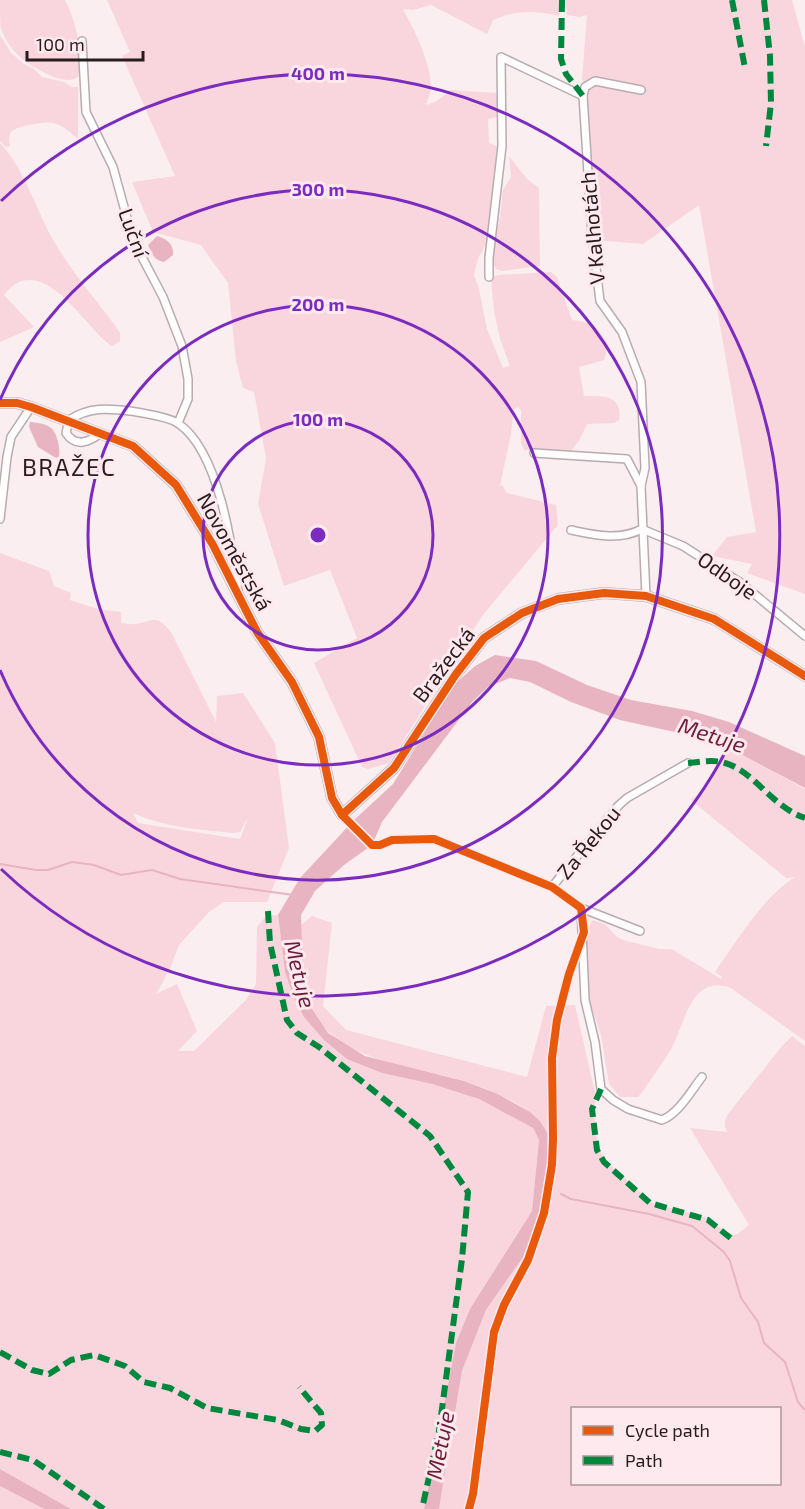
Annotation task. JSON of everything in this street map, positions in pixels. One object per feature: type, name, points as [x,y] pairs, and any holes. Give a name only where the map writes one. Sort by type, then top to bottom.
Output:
[{"type":"street","name":"Luční","points":[[82,41],[86,112],[113,167],[133,240],[163,297],[182,346],[188,380],[188,399],[178,423]]},
{"type":"street","points":[[489,277],[489,258],[502,146],[501,57],[584,96],[585,87],[595,81],[641,90]]},
{"type":"street","name":"V Kalhotách","points":[[584,96],[592,235],[600,301],[622,332],[641,382],[645,468],[641,486],[642,529],[646,596]]},
{"type":"street","name":"Novoměstská","points":[[0,403],[17,403],[31,407],[133,446],[176,485],[213,545],[257,632],[292,682],[319,737],[332,798],[345,818]]},
{"type":"street","points":[[0,519],[11,437],[31,407]]},
{"type":"street","points":[[101,433],[89,442],[79,443],[70,440],[66,433],[69,420],[79,413],[97,408],[142,413],[178,423],[192,436],[213,473],[232,544],[238,593]]},
{"type":"street","points":[[534,453],[627,459],[641,486]]},
{"type":"street","points":[[571,530],[611,537],[633,534],[642,529]]},
{"type":"street","name":"Odboje","points":[[642,529],[683,546],[741,582],[805,636]]},
{"type":"street","name":"Bražecká","points":[[345,818],[394,768],[456,674],[484,638],[522,612],[558,599],[604,593],[646,596],[714,619],[805,676]]},
{"type":"street","name":"Za Řekou","points":[[552,887],[618,806],[627,798],[688,763]]},
{"type":"street","points":[[345,818],[372,845],[380,845],[392,840],[434,839],[552,887],[582,908],[640,930]]},
{"type":"street","points":[[582,908],[585,1000],[595,1042],[602,1089],[613,1100],[628,1109],[662,1120],[669,1118],[702,1077]]},
{"type":"shaded area","points":[[0,0],[65,0],[78,38],[80,68],[78,77],[72,80],[57,78],[39,70],[16,53],[1,29]]},
{"type":"shaded area","points":[[107,0],[561,0],[559,16],[534,12],[510,14],[493,20],[487,34],[431,5],[413,10],[403,9],[417,36],[428,67],[431,86],[426,105],[435,102],[451,90],[497,93],[497,117],[488,119],[489,143],[497,146],[495,185],[485,246],[478,258],[474,275],[487,329],[503,368],[510,366],[500,339],[491,280],[494,276],[499,275],[551,272],[557,277],[572,320],[585,322],[594,327],[608,346],[604,360],[579,367],[584,396],[610,398],[618,405],[619,420],[614,423],[587,424],[579,441],[569,453],[524,450],[521,443],[521,410],[518,407],[514,409],[500,486],[502,485],[507,493],[556,505],[558,525],[482,616],[389,763],[368,769],[362,767],[314,663],[357,638],[330,570],[284,586],[258,504],[266,458],[254,392],[243,388],[236,361],[228,283],[201,245],[153,232],[132,182],[175,176],[122,56],[130,52]]},
{"type":"shaded area","points":[[566,0],[792,0],[805,47],[805,594],[747,573],[752,564],[712,556],[727,537],[756,532],[699,205],[643,244],[593,240],[587,89],[582,79],[587,15],[579,17],[567,15]]},
{"type":"shaded area","points":[[0,35],[11,53],[42,77],[78,87],[78,139],[60,125],[49,123],[31,124],[14,130],[9,136],[10,146],[6,147],[0,141]]},
{"type":"shaded area","points":[[0,143],[17,166],[62,255],[120,333],[120,341],[112,346],[59,293],[35,280],[17,283],[4,295],[34,327],[0,342]]},
{"type":"shaded area","points":[[509,156],[527,179],[539,188],[540,266],[502,271],[496,269],[494,265],[492,248],[500,217],[503,190],[511,177]]},
{"type":"shaded area","points":[[0,553],[49,571],[54,586],[71,593],[70,600],[98,609],[121,612],[121,623],[134,624],[155,620],[162,623],[171,632],[216,722],[217,696],[243,693],[275,743],[289,848],[267,902],[224,902],[209,912],[179,945],[170,969],[156,994],[177,984],[197,1031],[178,1051],[194,1051],[246,1000],[256,984],[257,927],[266,916],[278,915],[285,972],[304,1017],[382,1073],[432,1084],[479,1099],[533,1128],[539,1140],[532,1211],[456,1343],[424,1509],[71,1509],[0,1469]],"holes":[[[133,813],[182,827],[233,833],[240,832],[247,819],[247,821],[240,839],[138,823]]]},
{"type":"shaded area","points":[[727,747],[805,789],[805,1041],[731,988],[718,985],[707,988],[691,1003],[671,1049],[643,1091],[638,1097],[620,1097],[609,1084],[601,1035],[586,991],[587,934],[592,920],[605,924],[623,940],[659,949],[672,949],[721,979],[722,977],[715,972],[741,934],[772,896],[795,877],[786,878],[691,800],[707,787]]},
{"type":"shaded area","points":[[312,916],[332,923],[323,1006],[346,1030],[527,1077],[546,1006],[575,1005],[596,1097],[594,1116],[598,1148],[607,1162],[652,1203],[708,1218],[728,1234],[736,1235],[749,1225],[690,1128],[727,1132],[725,1123],[728,1114],[782,1046],[792,1036],[805,1046],[805,1509],[439,1509],[462,1371],[486,1310],[523,1257],[542,1212],[540,1121],[514,1102],[484,1088],[377,1058],[337,1039],[322,1025],[310,1006],[304,987],[301,925]]},
{"type":"shaded area","points":[[0,1486],[38,1506],[44,1509],[0,1509]]},
{"type":"water","points":[[157,236],[167,240],[172,248],[173,255],[164,262],[152,254],[148,245]]},
{"type":"water","points":[[30,422],[49,426],[52,429],[58,442],[59,457],[56,458],[38,447],[29,427]]},
{"type":"water","name":"Metuje","points":[[495,655],[536,661],[587,685],[631,700],[692,711],[729,722],[805,756],[805,788],[727,747],[693,736],[620,720],[571,702],[530,682],[510,678],[488,687],[473,701],[382,822],[372,845],[344,865],[315,891],[301,915],[303,976],[310,1006],[328,1033],[365,1056],[464,1081],[498,1094],[530,1112],[540,1121],[549,1136],[550,1159],[542,1212],[523,1257],[486,1310],[462,1371],[439,1509],[424,1509],[456,1343],[470,1309],[532,1211],[539,1140],[533,1128],[479,1099],[432,1084],[382,1073],[347,1059],[324,1040],[304,1017],[295,1000],[285,972],[278,915],[300,878],[353,821],[393,784],[454,685],[475,666]]},
{"type":"water","points":[[0,1469],[71,1509],[44,1509],[0,1486]]},
{"type":"waterway","points":[[0,864],[48,870],[72,862],[94,865],[121,875],[152,870],[180,879],[293,895]]},
{"type":"waterway","points":[[561,1194],[571,1199],[649,1214],[692,1226],[724,1252],[730,1261],[741,1298],[758,1322],[764,1343],[785,1362],[798,1402],[805,1410]]},
{"type":"marked path","points":[[562,0],[561,59],[566,74],[583,96]]},
{"type":"marked path","points":[[732,0],[745,68]]},
{"type":"marked path","points":[[764,0],[770,56],[771,103],[766,146]]},
{"type":"marked path","points":[[688,763],[716,761],[735,767],[783,806],[805,818]]},
{"type":"marked path","points":[[268,911],[270,943],[287,1020],[297,1033],[319,1047],[430,1136],[468,1192],[462,1259],[439,1431],[422,1509]]},
{"type":"marked path","points":[[601,1089],[592,1109],[597,1150],[604,1162],[650,1203],[708,1220],[733,1240]]},
{"type":"marked path","points":[[0,1352],[32,1370],[49,1374],[71,1360],[94,1355],[125,1366],[144,1382],[170,1388],[207,1408],[278,1420],[301,1429],[315,1431],[322,1425],[321,1413],[299,1387]]},
{"type":"marked path","points":[[0,1452],[33,1460],[104,1509]]},
{"type":"cycle path","points":[[0,403],[17,403],[31,407],[133,446],[176,485],[213,545],[257,632],[292,682],[319,737],[332,798],[342,815],[372,845],[380,845],[392,840],[434,839],[552,887],[581,908],[584,932],[569,974],[557,1020],[552,1058],[552,1165],[544,1213],[528,1260],[504,1305],[494,1332],[473,1494],[469,1509]]},
{"type":"cycle path","points":[[342,815],[394,768],[456,674],[484,638],[522,613],[558,599],[604,593],[646,596],[714,619],[805,676]]},
{"type":"district","name":"BRAŽEC","points":[[69,468]]}]
